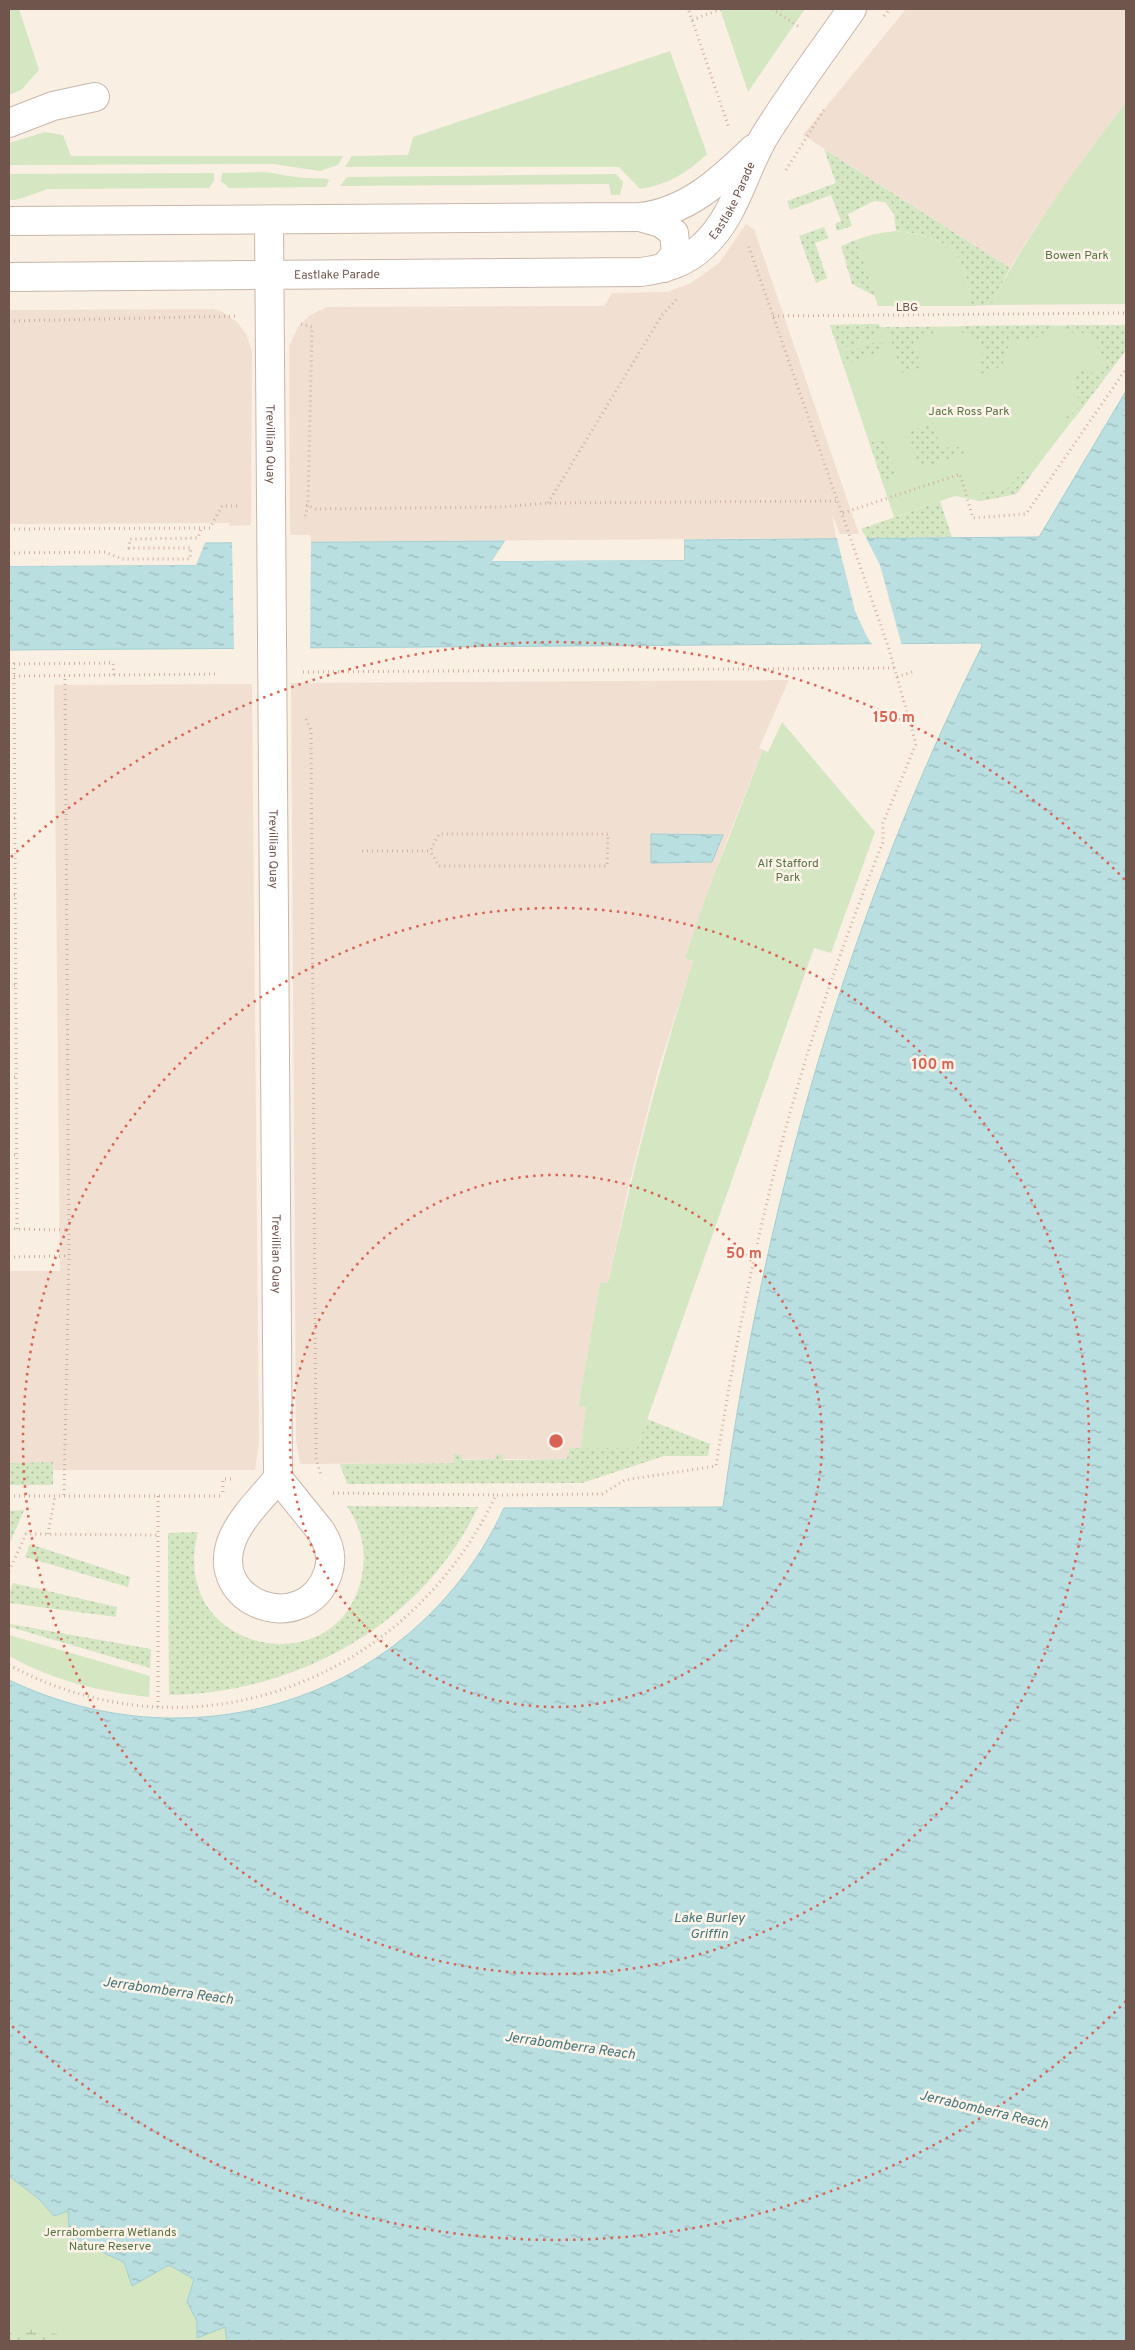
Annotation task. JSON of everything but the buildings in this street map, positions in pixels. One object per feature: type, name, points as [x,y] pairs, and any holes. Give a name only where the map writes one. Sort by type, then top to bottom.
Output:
[{"type":"street","name":"Eastlake Parade","points":[[9,277],[641,272],[664,268],[689,257],[709,241],[732,206],[763,139],[852,9]]},
{"type":"street","points":[[9,123],[53,106],[95,97]]},
{"type":"street","name":"Eastlake Parade","points":[[9,222],[640,217],[662,213],[700,195],[729,173],[763,139]]},
{"type":"street","name":"Eastlake Parade","points":[[640,217],[660,222],[674,234],[676,253],[664,268]]},
{"type":"street","name":"Trevillian Quay","points":[[269,220],[278,1478]]},
{"type":"street","points":[[278,1478],[326,1539],[330,1558],[326,1579],[314,1597],[306,1603],[287,1608],[268,1607],[247,1598],[235,1585],[228,1566],[230,1548],[237,1530],[278,1478]]},
{"type":"path","points":[[692,20],[720,9]]},
{"type":"path","points":[[772,9],[798,26]]},
{"type":"path","points":[[881,20],[890,9]]},
{"type":"path","points":[[689,11],[729,128]]},
{"type":"path","points":[[782,177],[829,102]]},
{"type":"path","points":[[327,1486],[332,1493],[602,1494],[624,1480],[716,1466],[748,1288],[781,1146],[824,1001],[883,842],[883,823],[916,744],[889,649],[745,236]]},
{"type":"path","points":[[548,503],[662,315],[686,293]]},
{"type":"path","name":"LBG","points":[[773,316],[1126,313]]},
{"type":"path","points":[[9,321],[224,316]]},
{"type":"path","points":[[304,520],[308,505],[312,327]]},
{"type":"path","points":[[842,513],[960,474],[973,518],[1026,514],[1126,369]]},
{"type":"path","points":[[9,529],[210,528],[222,506],[308,505],[316,509],[482,508],[548,503],[838,501]]},
{"type":"path","points":[[9,553],[105,552],[122,559],[190,559],[191,548],[129,548],[130,540],[198,538],[201,528]]},
{"type":"path","points":[[16,1229],[14,664],[113,663],[114,676]]},
{"type":"path","points":[[303,678],[302,672],[895,668]]},
{"type":"path","points":[[897,677],[912,672]]},
{"type":"path","points":[[14,676],[219,674]]},
{"type":"path","points":[[64,1495],[69,1256],[65,676]]},
{"type":"path","points":[[304,714],[311,730],[316,1458],[322,1478],[314,1478]]},
{"type":"path","points":[[9,719],[14,719]]},
{"type":"path","points":[[9,818],[15,818]]},
{"type":"path","points":[[439,834],[608,834],[608,866],[439,866],[430,851],[439,834]]},
{"type":"path","points":[[362,851],[430,851]]},
{"type":"path","points":[[9,896],[16,896]]},
{"type":"path","points":[[9,985],[16,986]]},
{"type":"path","points":[[9,1078],[16,1078]]},
{"type":"path","points":[[9,1155],[17,1155]]},
{"type":"path","points":[[9,1229],[69,1230]]},
{"type":"path","points":[[9,1257],[69,1256]]},
{"type":"path","points":[[9,1496],[223,1496],[223,1479],[242,1479]]},
{"type":"path","points":[[9,1665],[43,1682],[77,1693],[127,1704],[158,1707],[218,1704],[264,1695],[324,1673],[351,1659],[396,1626],[428,1597],[468,1546],[483,1522],[496,1495]]},
{"type":"path","points":[[48,1534],[54,1496]]},
{"type":"path","points":[[158,1496],[158,1707]]},
{"type":"path","points":[[9,1571],[26,1534],[159,1535]]},
{"type":"shaded area","points":[[906,9],[1126,9],[1126,102],[1037,225],[1010,268],[803,135]]},
{"type":"shaded area","points":[[746,224],[754,229],[859,534],[840,534],[832,514],[836,538],[311,542],[310,535],[290,535],[289,346],[298,327],[310,315],[327,307],[604,306],[612,293],[667,292],[691,283],[719,263]]},
{"type":"shaded area","points":[[213,309],[221,311],[237,322],[246,334],[252,351],[251,525],[230,526],[229,523],[9,524],[9,310]]},
{"type":"shaded area","points":[[789,680],[759,748],[763,750],[726,842],[686,957],[693,961],[658,1070],[628,1189],[608,1283],[600,1282],[578,1405],[586,1406],[580,1448],[569,1449],[567,1459],[455,1459],[454,1463],[300,1464],[296,1440],[291,683]]},
{"type":"shaded area","points":[[252,684],[259,1443],[255,1470],[9,1470],[9,1271],[60,1271],[54,685]]},
{"type":"green space","points":[[9,9],[19,9],[39,70],[21,90],[9,95]]},
{"type":"green space","points":[[720,9],[805,9],[748,92]]},
{"type":"green space","points":[[670,51],[707,154],[692,167],[659,185],[640,189],[619,167],[345,167],[352,156],[408,155],[413,137]]},
{"type":"green space","name":"Bowen Park","points":[[1126,102],[1126,304],[991,305],[1037,226]]},
{"type":"green space","points":[[45,132],[63,135],[71,156],[343,156],[338,165],[320,171],[273,164],[9,165],[9,143]]},
{"type":"green space","points":[[824,149],[1010,268],[991,305],[971,306],[966,276],[959,258],[944,244],[935,240],[925,236],[896,231],[894,214],[885,202],[874,201],[848,214],[852,226],[837,231],[835,224],[841,221],[831,195],[790,210],[787,201],[836,183]]},
{"type":"green space","points":[[261,172],[329,180],[326,187],[229,188],[221,181],[222,173]]},
{"type":"green space","points":[[214,173],[214,181],[209,188],[48,189],[16,200],[9,200],[9,174]]},
{"type":"green space","points":[[616,174],[623,182],[620,195],[611,195],[609,184],[340,186],[347,177]]},
{"type":"green space","points":[[824,227],[828,238],[815,243],[827,278],[816,283],[799,236]]},
{"type":"green space","points":[[896,231],[936,240],[952,250],[959,258],[965,272],[971,306],[878,306],[856,240],[874,234]]},
{"type":"green space","points":[[856,240],[875,296],[852,284],[841,246]]},
{"type":"green space","name":"Jack Ross Park","points":[[879,324],[880,327],[1126,325],[1126,350],[1016,494],[980,501],[955,496],[894,517],[830,325]]},
{"type":"green space","points":[[879,324],[880,335],[839,350],[830,325]]},
{"type":"green space","points":[[1052,325],[1051,333],[1047,336],[1010,341],[1002,366],[978,375],[983,359],[983,347],[977,339],[961,332],[960,326]]},
{"type":"green space","points":[[1065,325],[1126,325],[1126,350],[1074,419],[1063,417],[1064,414],[1072,414],[1080,406],[1078,397],[1074,393],[1075,373],[1083,369],[1095,374],[1101,374],[1106,364],[1096,354],[1099,345],[1097,341],[1083,333],[1067,332]]},
{"type":"green space","points":[[887,327],[933,327],[933,335],[919,338],[913,343],[916,354],[921,362],[919,368],[902,373]]},
{"type":"green space","points":[[881,340],[885,350],[844,365],[840,355]]},
{"type":"green space","points":[[933,423],[939,441],[945,447],[955,448],[963,446],[970,451],[919,469],[907,432]]},
{"type":"green space","points":[[884,438],[896,476],[882,481],[870,443]]},
{"type":"green space","points":[[1022,472],[1032,474],[1016,494],[980,501],[980,493],[1006,490]]},
{"type":"green space","points":[[940,501],[952,537],[867,538],[861,529]]},
{"type":"green space","name":"Alf Stafford Park","points":[[782,722],[875,832],[831,953],[814,948],[637,1448],[580,1448],[586,1407],[578,1406],[600,1282],[608,1283],[647,1121],[693,961],[685,958],[708,891],[763,750],[768,752]]},
{"type":"green space","points":[[647,1419],[710,1444],[708,1456],[664,1456],[582,1483],[347,1484],[340,1464],[454,1463],[454,1454],[462,1455],[462,1460],[496,1459],[496,1454],[503,1455],[503,1460],[567,1459],[569,1448],[637,1448]]},
{"type":"green space","points":[[53,1462],[53,1485],[9,1485],[9,1463]]},
{"type":"green space","points":[[347,1506],[478,1507],[454,1549],[424,1586],[390,1618],[350,1645],[308,1666],[263,1682],[216,1691],[169,1695],[168,1533],[198,1532],[195,1574],[207,1606],[230,1629],[260,1642],[292,1643],[323,1633],[348,1611],[362,1575],[364,1557],[359,1530]]},
{"type":"green space","points":[[24,1510],[9,1545],[9,1511]]},
{"type":"green space","points":[[30,1544],[130,1577],[128,1587],[25,1557]]},
{"type":"green space","points":[[13,1583],[117,1607],[116,1617],[9,1603],[9,1593]]},
{"type":"green space","points":[[10,1624],[151,1649],[150,1668],[10,1627]]},
{"type":"green space","points":[[9,1635],[150,1676],[149,1697],[112,1692],[77,1684],[42,1672],[9,1656]]},
{"type":"green space","name":"Jerrabomberra Wetlands Nature Reserve","points":[[9,1767],[232,2341],[9,2341]]},
{"type":"green space","points":[[9,2326],[57,2334],[59,2341],[9,2341]]},
{"type":"water","name":"Lake Burley Griffin","points":[[1126,391],[1126,2341],[227,2341],[225,2327],[197,2338],[197,2321],[187,2302],[194,2279],[169,2265],[132,2286],[124,2262],[70,2238],[68,2211],[54,2216],[39,2199],[9,2176],[9,1680],[80,1706],[152,1717],[224,1715],[293,1699],[358,1669],[416,1628],[465,1574],[504,1508],[723,1507],[740,1395],[761,1284],[787,1175],[817,1066],[851,959],[890,853],[934,749],[982,646],[981,643],[9,650],[9,566],[195,565],[205,543],[505,541],[493,561],[684,560],[684,540],[1039,537]]},
{"type":"water","points":[[651,834],[723,835],[712,862],[651,863]]},
{"type":"pier","points":[[836,535],[865,536],[880,565],[902,646],[874,647],[867,637],[855,611]]},
{"type":"pier","points":[[232,540],[311,540],[310,649],[234,649]]},
{"type":"pier","points":[[682,540],[684,540],[684,560],[492,561],[505,541],[508,541],[497,559],[682,558]]},
{"type":"pier","points":[[206,541],[196,565],[9,566],[9,564],[194,563],[203,542]]},
{"type":"water label","name":"Jerrabomberra Reach","points":[[168,1990]]},
{"type":"water label","name":"Jerrabomberra Reach","points":[[570,2045]]},
{"type":"water label","name":"Jerrabomberra Reach","points":[[984,2109]]}]
